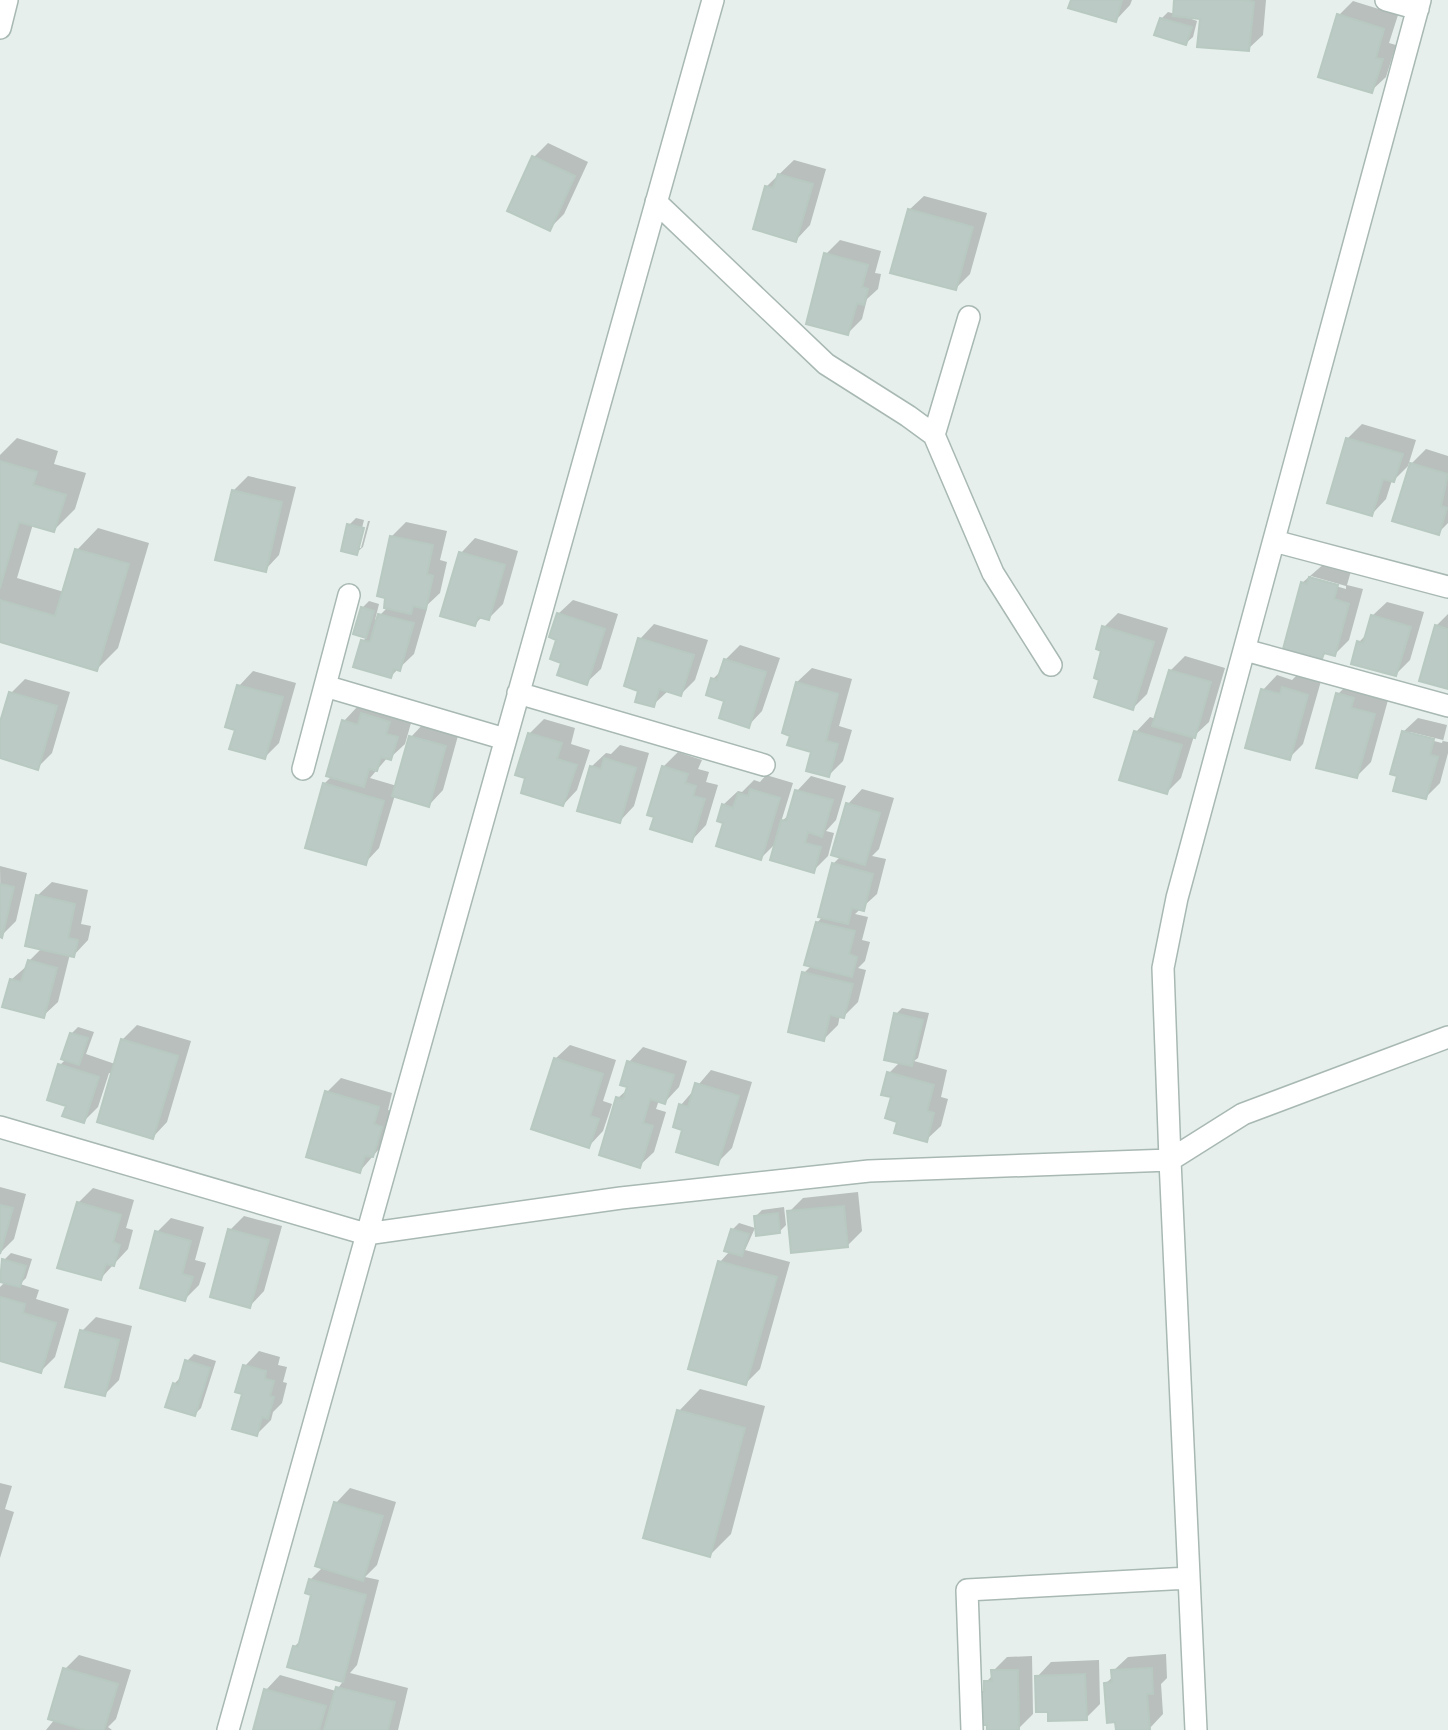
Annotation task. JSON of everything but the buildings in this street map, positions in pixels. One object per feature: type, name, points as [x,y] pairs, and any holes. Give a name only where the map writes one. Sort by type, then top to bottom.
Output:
[{"type":"street","points":[[0,28],[7,0]]},
{"type":"street","points":[[228,1730],[713,0]]},
{"type":"street","points":[[1196,1730],[1163,968],[1177,898],[1419,4],[1386,0]]},
{"type":"street","points":[[656,202],[826,364],[934,435],[993,573],[1051,665]]},
{"type":"street","points":[[934,435],[970,317]]},
{"type":"street","points":[[1274,541],[1448,587]]},
{"type":"street","points":[[303,769],[349,595]]},
{"type":"street","points":[[1245,650],[1448,706]]},
{"type":"street","points":[[325,686],[505,739]]},
{"type":"street","points":[[518,693],[764,765]]},
{"type":"street","points":[[0,1126],[366,1234],[621,1198],[869,1171],[1170,1160],[1243,1114],[1448,1037]]},
{"type":"street","points":[[972,1730],[967,1590],[1189,1578]]}]
